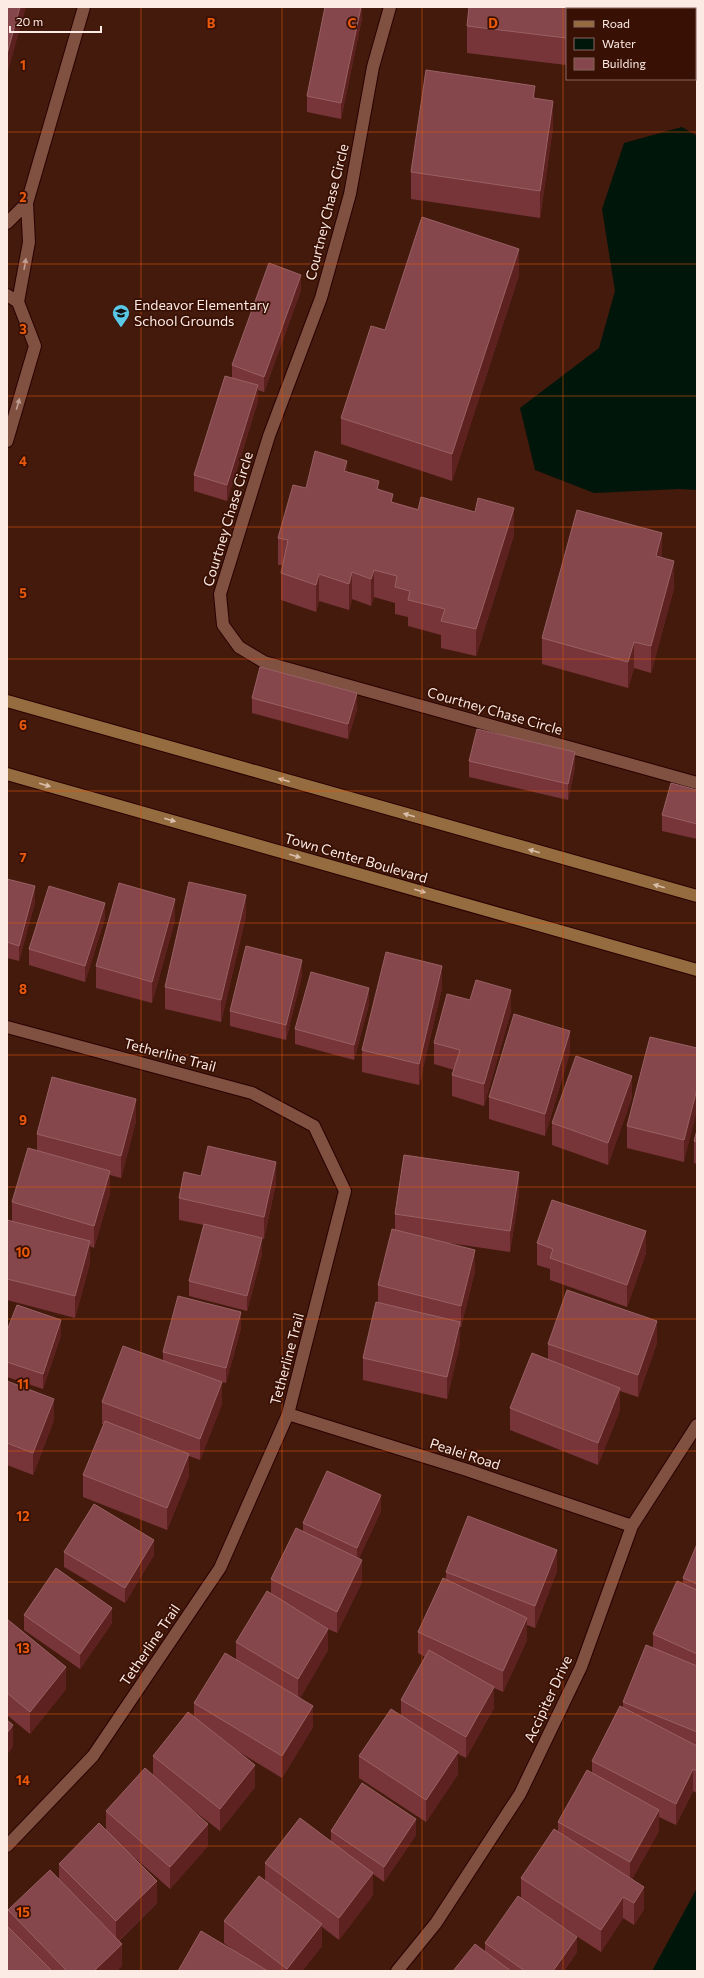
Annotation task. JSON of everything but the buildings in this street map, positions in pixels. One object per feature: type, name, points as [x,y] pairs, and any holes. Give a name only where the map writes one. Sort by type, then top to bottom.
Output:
[{"type":"main road","points":[[7,702],[697,896]]},
{"type":"main road","name":"Town Center Boulevard","points":[[7,774],[697,970]]},
{"type":"street","points":[[7,441],[34,346],[18,302],[29,242],[27,203],[84,7]]},
{"type":"street","name":"Courtney Chase Circle","points":[[390,7],[373,67],[350,194],[322,298],[269,436],[220,594],[223,625],[239,647],[264,662],[697,783]]},
{"type":"street","points":[[7,223],[27,203]]},
{"type":"street","points":[[7,295],[18,302]]},
{"type":"street","name":"Tetherline Trail","points":[[7,1027],[252,1093],[314,1126],[346,1191],[288,1414],[220,1568],[93,1756],[7,1846]]},
{"type":"street","name":"Pealei Road","points":[[288,1414],[467,1470],[632,1526]]},
{"type":"street","name":"Accipiter Drive","points":[[397,1971],[436,1923],[520,1794],[581,1667],[632,1526],[697,1425]]},
{"type":"water","points":[[682,127],[697,136],[697,490],[679,489],[594,493],[535,470],[520,408],[599,348],[615,291],[602,209],[624,143]]},
{"type":"water","points":[[697,1888],[697,1971],[652,1971]]},
{"type":"place","name":"Endeavor Elementary School Grounds","points":[[121,328]]}]
